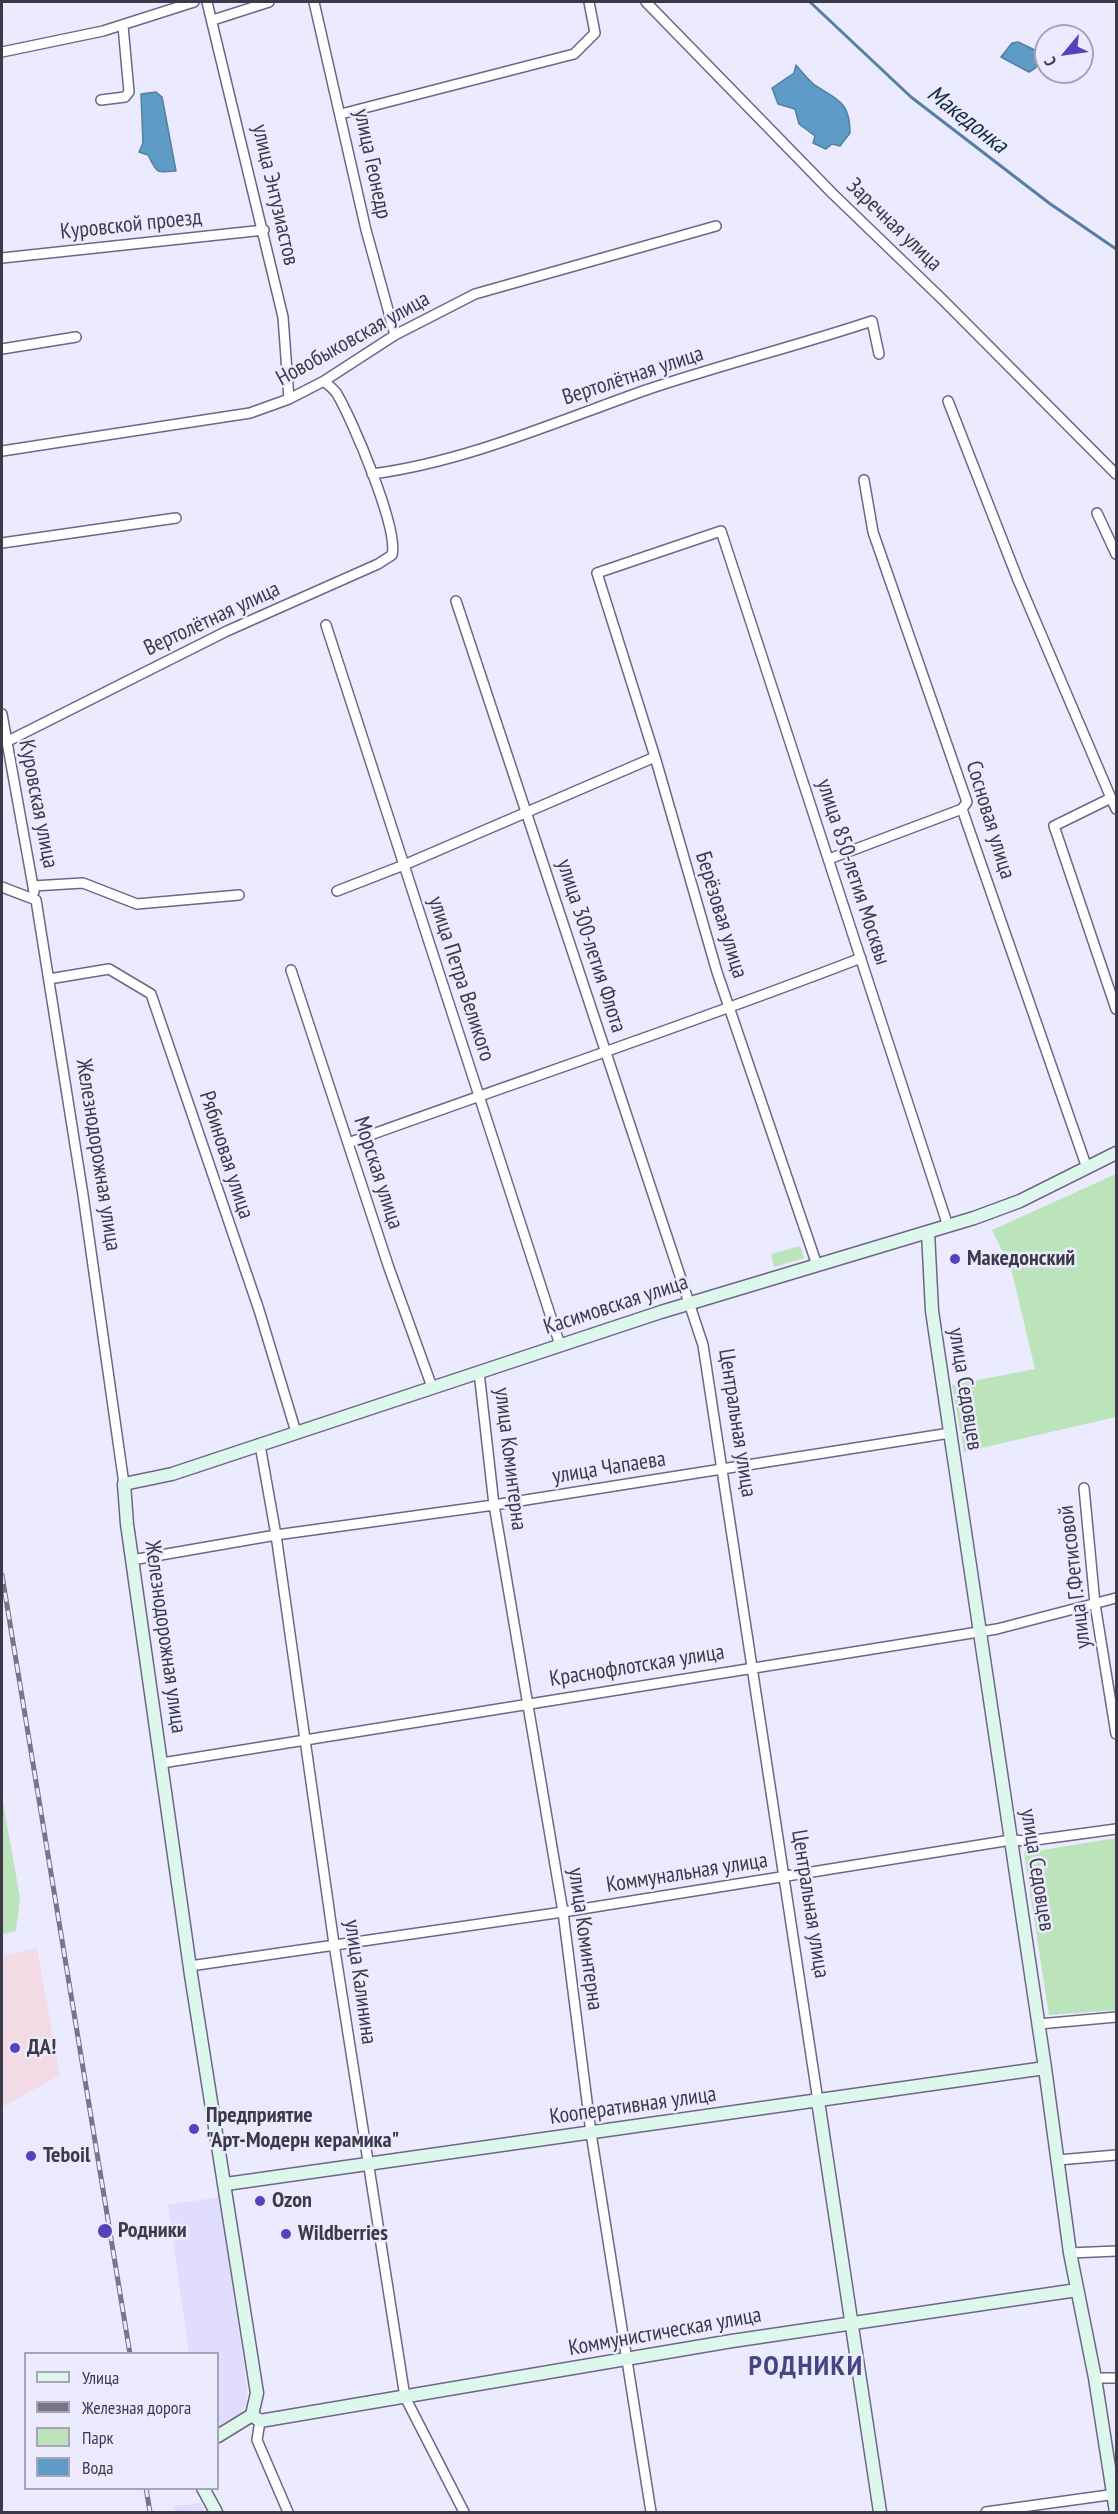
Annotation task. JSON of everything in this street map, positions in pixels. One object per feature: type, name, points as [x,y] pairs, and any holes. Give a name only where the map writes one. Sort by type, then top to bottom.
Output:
[{"type":"street","points":[[2,52],[123,26],[194,2]]},
{"type":"street","name":"улица Энтузиастов","points":[[207,2],[264,230],[283,317],[289,399]]},
{"type":"street","points":[[213,20],[269,2]]},
{"type":"street","name":"улица Геонедр","points":[[314,2],[366,230],[395,334]]},
{"type":"street","points":[[341,114],[574,54],[595,33],[589,2]]},
{"type":"street","name":"Заречная улица","points":[[646,2],[833,194],[943,300],[1116,474]]},
{"type":"street","points":[[101,100],[125,97],[129,92],[123,26]]},
{"type":"street","name":"Новобыковская улица","points":[[2,451],[250,413],[289,399],[324,381],[395,334],[475,294],[716,226]]},
{"type":"street","name":"Куровской проезд","points":[[2,258],[264,230]]},
{"type":"street","name":"Вертолётная улица","points":[[372,474],[410,469],[450,458],[658,386],[872,321],[879,354]]},
{"type":"street","points":[[2,349],[76,337]]},
{"type":"street","name":"Вертолётная улица","points":[[6,742],[227,631],[389,558],[393,548],[372,474],[336,392],[324,381]]},
{"type":"street","points":[[948,401],[1018,580],[1116,809]]},
{"type":"street","name":"Сосновая улица","points":[[864,480],[873,532],[967,802],[962,808],[1087,1168]]},
{"type":"street","points":[[1097,513],[1116,554]]},
{"type":"street","points":[[2,543],[176,518]]},
{"type":"street","name":"Берёзовая улица","points":[[721,531],[597,573],[655,757],[729,1009],[817,1265]]},
{"type":"street","name":"улица 850-летия Москвы","points":[[721,531],[948,1226]]},
{"type":"street","name":"улица 300-летия Флота","points":[[456,601],[487,688],[525,811],[690,1303]]},
{"type":"street","name":"улица Петра Великого","points":[[326,625],[560,1345]]},
{"type":"street","name":"Куровская улица","points":[[2,714],[36,900]]},
{"type":"street","points":[[337,891],[404,866],[525,811],[655,757]]},
{"type":"street","points":[[1111,798],[1054,826],[1116,1009]]},
{"type":"street","points":[[829,859],[962,808]]},
{"type":"street","points":[[33,886],[83,882],[137,904],[239,895]]},
{"type":"street","points":[[2,886],[36,900]]},
{"type":"street","name":"Железнодорожная улица","points":[[36,900],[84,1196],[124,1484],[132,1560],[190,1966],[257,2393],[256,2440],[288,2512]]},
{"type":"street","points":[[348,1143],[478,1095],[729,1009],[861,958]]},
{"type":"street","name":"Рябиновая улица","points":[[49,979],[109,969],[151,994],[259,1310],[296,1432]]},
{"type":"street","name":"Морская улица","points":[[291,970],[432,1387]]},
{"type":"street","name":"Касимовская улица","points":[[124,1484],[172,1474],[690,1303],[948,1226],[1020,1201],[1116,1153]]},
{"type":"street","name":"улица Седовцев","points":[[928,1232],[932,1311],[1039,2024],[1070,2253],[1095,2378],[1116,2512]]},
{"type":"street","name":"Центральная улица","points":[[690,1303],[704,1346],[724,1469],[880,2512]]},
{"type":"street","name":"улица Коминтерна","points":[[479,1372],[494,1505],[563,1912],[591,2133],[651,2512]]},
{"type":"street","name":"улица Чапаева","points":[[132,1560],[276,1535],[494,1505],[950,1433]]},
{"type":"street","name":"улица Калинина","points":[[260,1445],[307,1740],[334,1944],[367,2164],[405,2397],[464,2512]]},
{"type":"street","name":"улица Г.Фетисовой","points":[[1084,1488],[1095,1604],[1116,1734]]},
{"type":"street","name":"Краснофлотская улица","points":[[162,1763],[980,1631],[1116,1599]]},
{"type":"street","name":"Коммунальная улица","points":[[190,1966],[785,1878],[1011,1840],[1028,1841],[1116,1829]]},
{"type":"street","points":[[1039,2024],[1116,2017]]},
{"type":"street","name":"Кооперативная улица","points":[[226,2184],[1045,2068]]},
{"type":"street","points":[[1058,2160],[1116,2155]]},
{"type":"street","points":[[1070,2253],[1116,2251]]},
{"type":"street","name":"Коммунистическая улица","points":[[256,2418],[405,2397],[732,2341],[1077,2290]]},
{"type":"street","points":[[1095,2378],[1116,2378]]},
{"type":"street","points":[[219,2436],[256,2418]]},
{"type":"street","points":[[204,2490],[216,2512]]},
{"type":"street","points":[[986,2512],[1115,2495]]},
{"type":"shaded area","points":[[37,1948],[60,2075],[2,2107],[2,1956]]},
{"type":"shaded area","points":[[219,2197],[247,2386],[247,2406],[235,2419],[219,2427],[219,2352],[189,2352],[168,2205]]},
{"type":"shaded area","points":[[200,2503],[205,2512],[175,2512],[173,2506]]},
{"type":"green space","points":[[1116,1174],[1116,1417],[964,1452],[952,1385],[1035,1369],[1011,1268],[992,1230]]},
{"type":"green space","points":[[800,1246],[804,1258],[774,1267],[771,1254]]},
{"type":"green space","points":[[2,1796],[20,1898],[16,1931],[2,1934]]},
{"type":"green space","points":[[1116,1838],[1116,2010],[1049,2015],[1024,1853]]},
{"type":"water","points":[[1018,42],[1034,50],[1034,69],[1029,72],[1001,57],[1012,43]]},
{"type":"water","points":[[796,65],[813,84],[837,99],[845,109],[850,133],[840,146],[832,144],[826,149],[813,143],[815,136],[799,124],[795,109],[778,104],[772,88],[794,73]]},
{"type":"water","points":[[156,92],[162,97],[176,171],[160,172],[148,155],[139,152],[143,143],[141,94]]},
{"type":"waterway","name":"Македонка","points":[[810,2],[911,97],[1049,203],[1116,249]]},
{"type":"railway","points":[[2,1575],[130,2352]]},
{"type":"railway","points":[[146,2490],[150,2512]]},
{"type":"place","name":"Македонский","points":[[955,1259]]},
{"type":"place","name":"ДА!","points":[[15,2048]]},
{"type":"place","name":"Предприятие \"Арт-Модерн керамика\"","points":[[194,2129]]},
{"type":"place","name":"Teboil","points":[[31,2156]]},
{"type":"place","name":"Ozon","points":[[260,2201]]},
{"type":"place","name":"Родники","points":[[105,2231]]},
{"type":"place","name":"Wildberries","points":[[286,2234]]},
{"type":"district","name":"РОДНИКИ","points":[[806,2367]]}]
